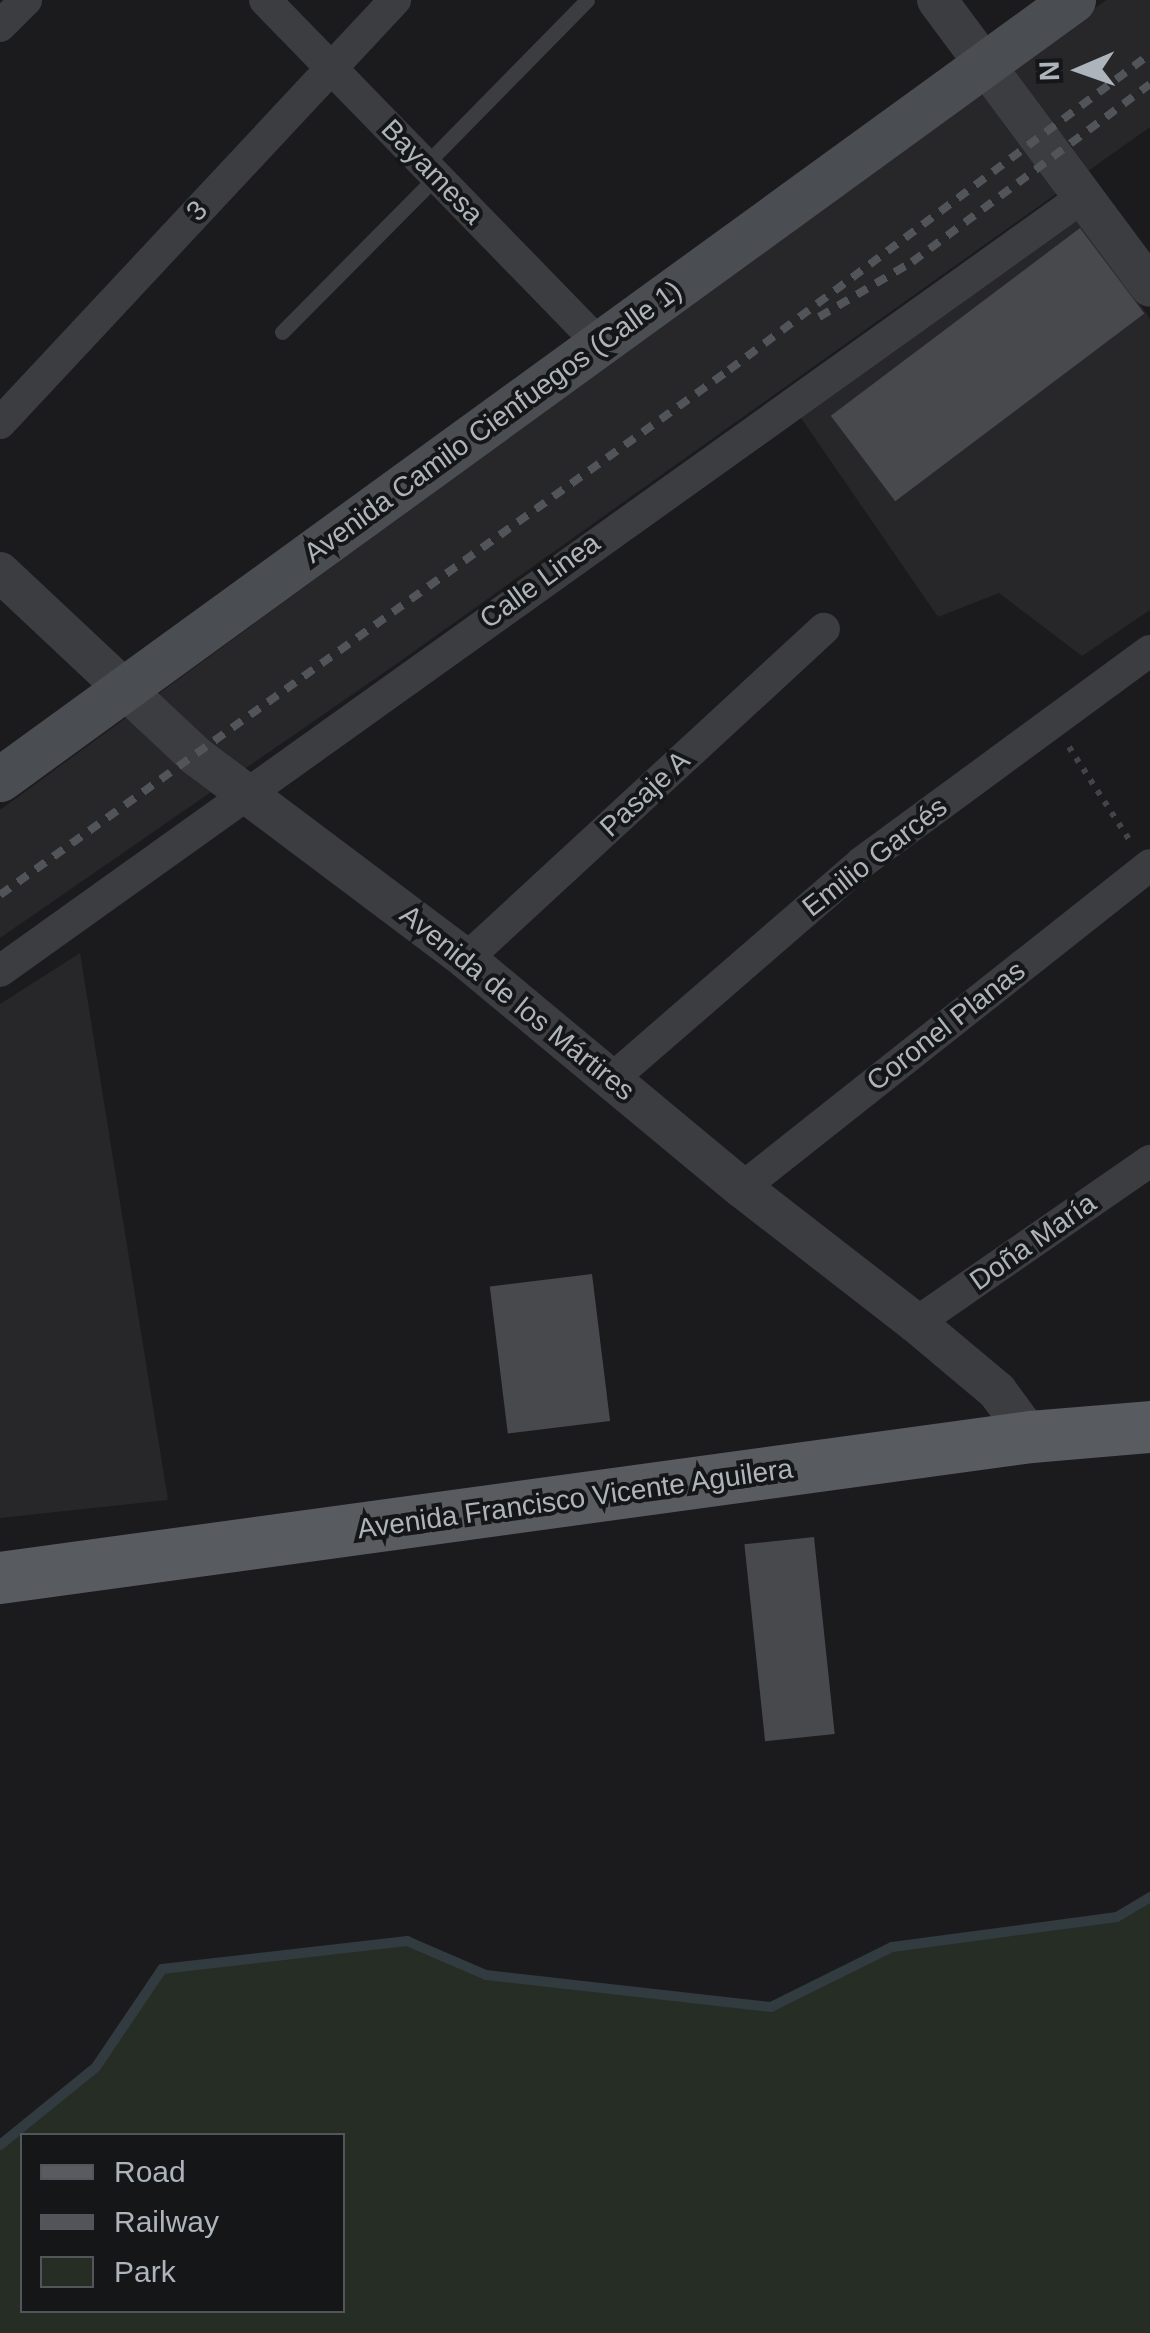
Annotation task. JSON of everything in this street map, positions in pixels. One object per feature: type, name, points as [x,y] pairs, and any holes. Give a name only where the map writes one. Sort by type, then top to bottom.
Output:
[{"type":"main road","name":"Avenida Camilo Cienfuegos (Calle 1)","points":[[0,780],[1073,0]]},
{"type":"main road","name":"Avenida Francisco Vicente Aguilera","points":[[0,1578],[1031,1437],[1150,1427]]},
{"type":"street","points":[[0,26],[26,0]]},
{"type":"street","name":"Bayamesa","points":[[265,0],[600,344]]},
{"type":"street","name":"3","points":[[0,422],[394,0]]},
{"type":"street","points":[[937,0],[1150,287]]},
{"type":"street","name":"Calle Linea","points":[[0,971],[1084,196]]},
{"type":"street","name":"Avenida de los Mártires","points":[[0,572],[196,756],[466,959],[742,1188],[916,1323],[997,1391],[1031,1437]]},
{"type":"street","name":"Pasaje A","points":[[466,959],[824,630]]},
{"type":"street","name":"Emilio Garcés","points":[[613,1078],[861,863],[1150,651]]},
{"type":"street","name":"Coronel Planas","points":[[742,1188],[1149,866]]},
{"type":"street","name":"Doña María","points":[[916,1323],[1150,1161]]},
{"type":"lane","points":[[282,332],[587,0]]},
{"type":"path","points":[[1053,722],[1149,866]]},
{"type":"shaded area","points":[[1106,0],[1150,0],[1150,127],[392,667],[0,938],[0,810]]},
{"type":"shaded area","points":[[1081,217],[1150,319],[1150,610],[1082,656],[999,593],[938,617],[790,402]]},
{"type":"shaded area","points":[[80,953],[168,1500],[0,1518],[0,1004]]},
{"type":"green space","points":[[1150,1897],[1150,2333],[0,2333],[0,2145],[96,2067],[162,1969],[407,1941],[486,1975],[771,2007],[892,1947],[1117,1917]]},
{"type":"building","points":[[1080,228],[1144,313],[895,501],[831,416]]},
{"type":"building","points":[[592,1274],[610,1421],[508,1433],[490,1287]]},
{"type":"building","points":[[814,1537],[835,1734],[765,1741],[744,1544]]},
{"type":"waterway","points":[[0,2145],[96,2067],[162,1969],[407,1941],[486,1975],[771,2007],[892,1947],[1117,1917],[1150,1897]]},
{"type":"railway","points":[[0,895],[729,370],[1150,54]]},
{"type":"railway","points":[[819,317],[912,262],[1150,84]]}]
